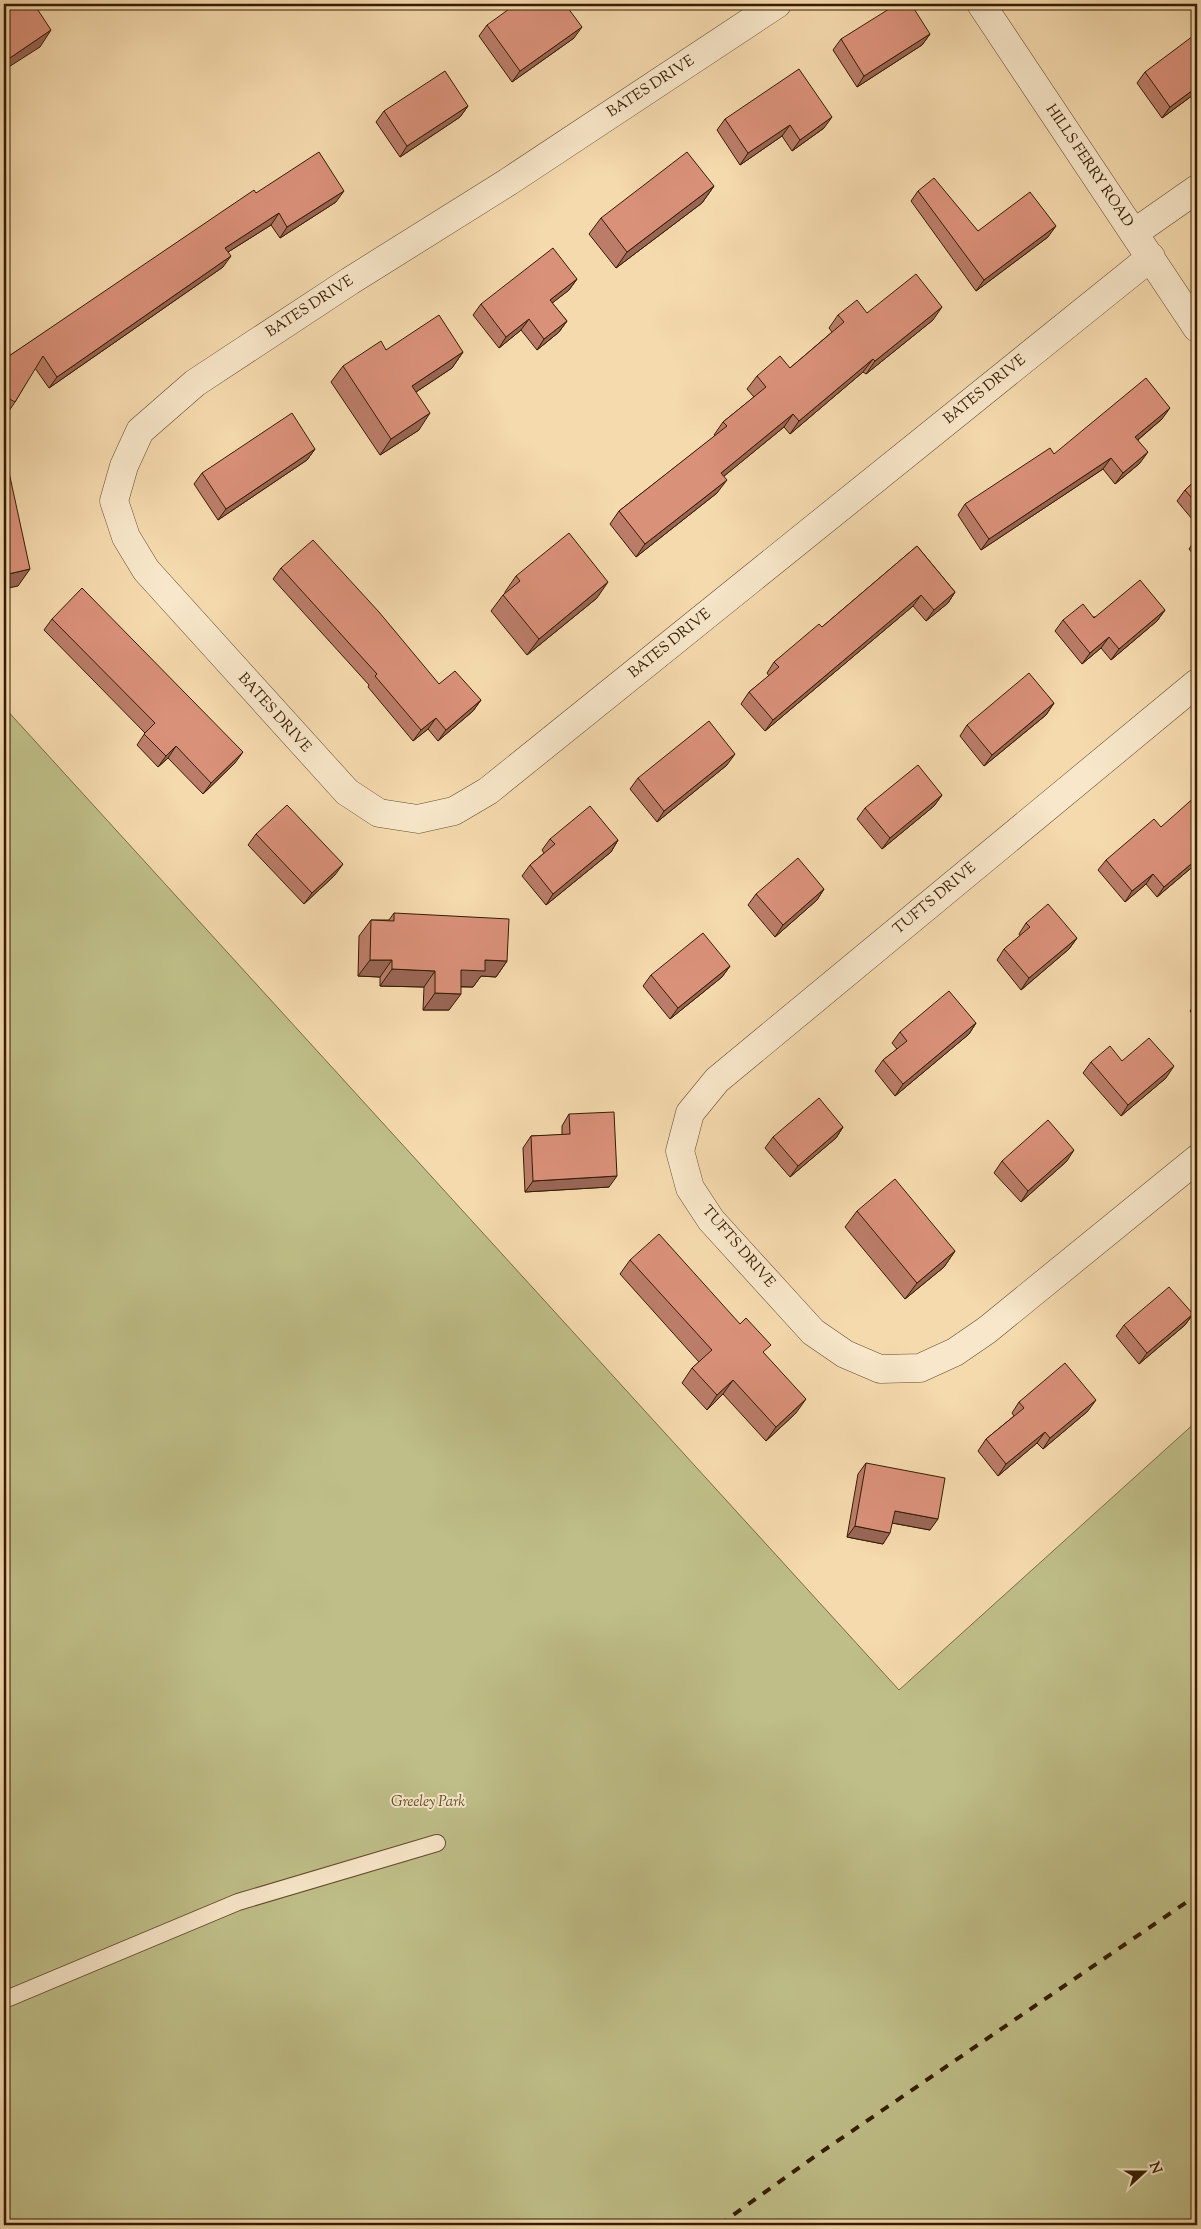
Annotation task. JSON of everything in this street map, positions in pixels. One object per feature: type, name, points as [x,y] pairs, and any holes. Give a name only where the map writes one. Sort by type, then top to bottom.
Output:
[{"type":"street","name":"BATES DRIVE","points":[[777,4],[508,182],[194,382],[140,431],[124,466],[114,501],[126,537],[146,570],[347,792],[379,813],[418,819],[454,811],[488,791],[1151,257]]},
{"type":"street","name":"HILLS FERRY ROAD","points":[[981,4],[1197,328]]},
{"type":"street","points":[[1134,233],[1197,189]]},
{"type":"street","name":"TUFTS DRIVE","points":[[1197,683],[717,1080],[690,1112],[680,1151],[690,1188],[712,1220],[800,1318],[813,1332],[845,1354],[880,1370],[920,1368],[955,1352],[987,1330],[1197,1158]]},
{"type":"lane","points":[[4,2000],[238,1902],[437,1844]]},
{"type":"green space","name":"Greeley Park","points":[[4,707],[899,1690],[1197,1421],[1197,2225],[4,2225]]},
{"type":"building","points":[[4,4],[34,4],[51,30],[4,62]]},
{"type":"building","points":[[516,4],[565,4],[582,27],[520,71],[487,25]]},
{"type":"building","points":[[897,4],[911,4],[930,34],[864,76],[841,39]]},
{"type":"building","points":[[1197,33],[1197,87],[1170,107],[1145,72]]},
{"type":"building","points":[[799,69],[832,117],[800,140],[790,125],[748,153],[725,119]]},
{"type":"building","points":[[445,71],[468,106],[407,146],[384,111]]},
{"type":"building","points":[[319,152],[344,191],[287,227],[279,213],[225,248],[231,256],[57,377],[43,356],[15,402],[4,396],[4,357],[6,358],[254,190],[256,193]]},
{"type":"building","points":[[687,152],[714,186],[627,252],[601,218]]},
{"type":"building","points":[[934,178],[978,231],[1030,192],[1056,226],[984,280],[918,191]]},
{"type":"building","points":[[553,248],[577,279],[550,300],[567,321],[544,339],[529,319],[506,337],[481,304]]},
{"type":"building","points":[[916,274],[942,307],[875,361],[873,359],[799,421],[793,414],[721,473],[727,480],[645,544],[619,511],[727,426],[723,422],[766,387],[757,376],[780,356],[790,368],[844,322],[838,315],[857,300],[867,313]]},
{"type":"building","points":[[439,315],[463,352],[412,386],[430,413],[391,439],[343,366],[381,341],[386,350]]},
{"type":"building","points":[[1146,378],[1170,408],[1135,437],[1148,452],[1123,473],[1111,458],[989,539],[965,504],[1050,448],[1054,454]]},
{"type":"building","points":[[292,413],[315,449],[226,509],[202,473]]},
{"type":"building","points":[[7,463],[30,569],[4,575],[4,464]]},
{"type":"building","points":[[1197,479],[1197,504],[1185,490]]},
{"type":"building","points":[[569,533],[608,582],[539,639],[503,595],[520,581],[516,576]]},
{"type":"building","points":[[313,540],[379,612],[439,684],[455,671],[481,700],[446,730],[436,718],[421,730],[375,676],[377,674],[281,568]]},
{"type":"building","points":[[917,546],[955,592],[934,610],[921,595],[773,720],[749,692],[779,667],[774,662],[819,624],[822,627]]},
{"type":"building","points":[[1140,580],[1165,610],[1119,649],[1109,637],[1090,653],[1063,620],[1083,604],[1094,618]]},
{"type":"building","points":[[82,588],[243,752],[211,783],[176,746],[166,756],[144,734],[155,723],[52,619]]},
{"type":"building","points":[[1029,673],[1054,703],[992,755],[967,725]]},
{"type":"building","points":[[709,721],[735,754],[664,811],[638,778]]},
{"type":"building","points":[[918,765],[942,795],[890,838],[865,808]]},
{"type":"building","points":[[1197,795],[1197,859],[1164,887],[1153,874],[1132,891],[1106,860],[1154,819],[1161,827]]},
{"type":"building","points":[[287,805],[343,864],[312,893],[256,834]]},
{"type":"building","points":[[590,806],[618,840],[553,894],[530,865],[555,844],[550,839]]},
{"type":"building","points":[[798,858],[824,889],[783,925],[756,894]]},
{"type":"building","points":[[1048,904],[1077,938],[1029,978],[1004,949],[1030,927],[1026,923]]},
{"type":"building","points":[[394,913],[509,919],[507,961],[485,960],[485,971],[461,970],[461,994],[435,993],[435,971],[392,969],[392,960],[370,960],[371,920],[394,921]]},
{"type":"building","points":[[703,933],[730,966],[678,1008],[651,975]]},
{"type":"building","points":[[949,991],[976,1023],[903,1084],[883,1060],[907,1041],[900,1032]]},
{"type":"building","points":[[1149,1038],[1174,1066],[1128,1105],[1091,1062],[1110,1046],[1122,1061]]},
{"type":"building","points":[[819,1098],[843,1127],[798,1166],[773,1137]]},
{"type":"building","points":[[614,1112],[617,1176],[533,1181],[531,1136],[570,1134],[569,1114]]},
{"type":"building","points":[[1048,1120],[1074,1150],[1028,1191],[1002,1161]]},
{"type":"building","points":[[895,1179],[955,1251],[917,1283],[857,1211]]},
{"type":"building","points":[[659,1234],[740,1324],[746,1318],[771,1345],[763,1352],[806,1399],[776,1427],[733,1380],[717,1395],[692,1368],[712,1350],[630,1260]]},
{"type":"building","points":[[1169,1287],[1193,1314],[1147,1353],[1124,1325]]},
{"type":"building","points":[[1065,1363],[1096,1400],[1050,1438],[1045,1432],[1006,1464],[986,1439],[1024,1408],[1019,1402]]},
{"type":"building","points":[[866,1463],[945,1478],[938,1519],[895,1511],[890,1533],[855,1526]]},
{"type":"railway","points":[[719,2225],[817,2155],[1197,1895]]}]
